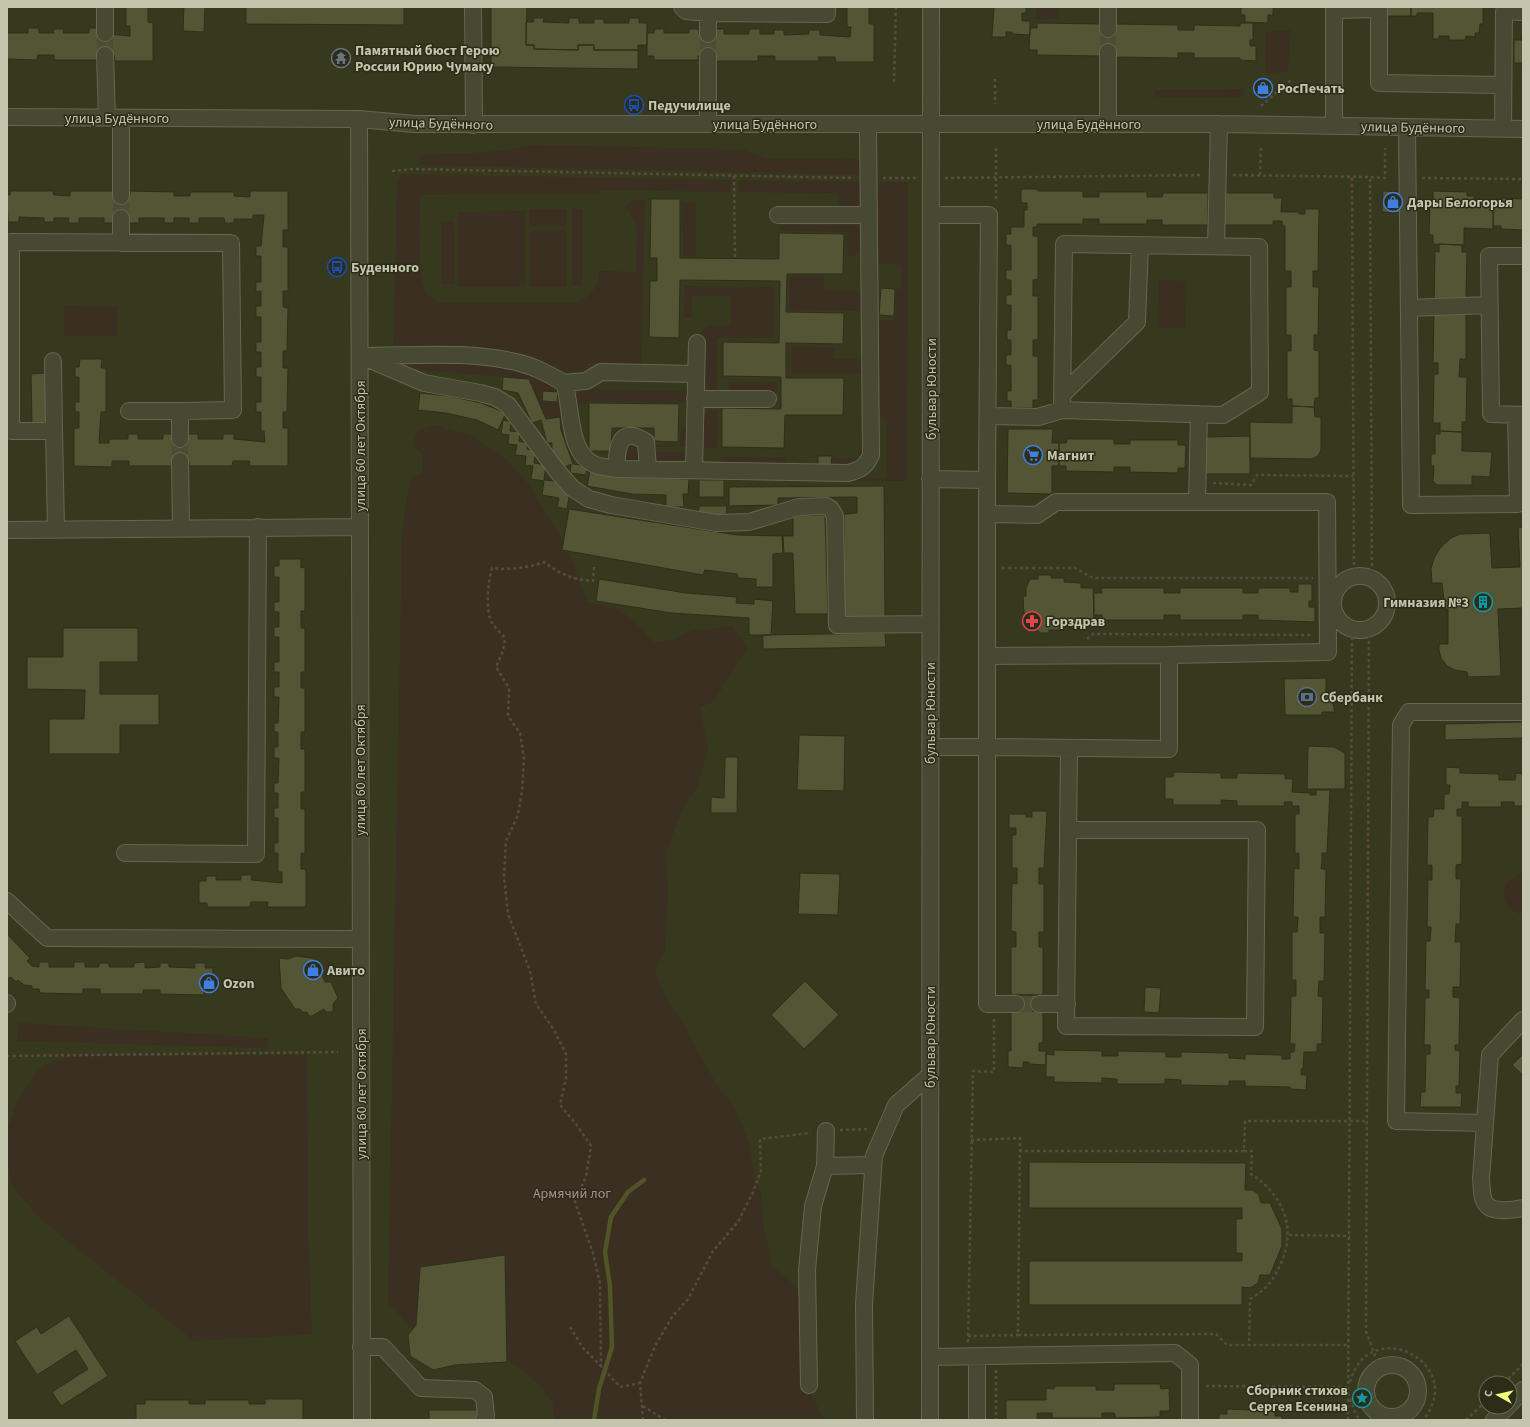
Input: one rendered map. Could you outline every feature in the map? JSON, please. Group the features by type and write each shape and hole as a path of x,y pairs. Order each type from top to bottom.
{"street":[{"path":"105,7 105,34"},
{"path":"473,7 474,125"},
{"path":"682,7 686,11 708,13 827,14 827,7"},
{"name":"бульвар Юности","path":"930,1420 931,7"},
{"path":"1108,7 1108,29"},
{"path":"1334,126 1334,8 1379,9 1379,83 1503,85"},
{"path":"1503,128 1504,11 1523,12"},
{"path":"708,13 708,34"},
{"path":"1108,52 1108,124"},
{"path":"106,55 114,118 121,196"},
{"path":"708,56 708,124"},
{"name":"улица Будённого","path":"7,117 359,119 415,124 474,125 1219,124 1523,129"},
{"name":"улица 60 лет Октября","path":"359,119 361,356 359,526 362,1420"},
{"path":"564,383 574,435 584,457 597,465 617,469 648,470 848,473 859,470 867,465 871,455 872,425 868,124"},
{"path":"1216,246 1219,124"},
{"path":"1408,127 1411,505 1518,504 1520,415 1491,414 1489,256 1523,256"},
{"path":"931,214 988,215 987,1004 1016,1004"},
{"path":"778,215 869,215"},
{"path":"121,218 121,243"},
{"path":"54,431 11,431 11,242 230,243 233,410 129,411"},
{"path":"988,416 1038,417 1062,410 1223,414 1260,392 1259,247 1064,244 1062,410"},
{"path":"1062,394 1138,322 1140,245"},
{"path":"1409,308 1489,305"},
{"path":"694,470 697,343"},
{"path":"361,356 460,356 504,360 530,366 564,383 586,381 601,372 696,374"},
{"path":"361,356 424,383 480,393 495,397 508,405 558,472 572,488 589,499 611,505 716,523 749,522 799,507 826,506 831,509 835,516 837,625 930,624"},
{"path":"53,362 56,529"},
{"path":"695,399 768,399"},
{"path":"180,411 180,439"},
{"path":"1197,502 1199,414"},
{"path":"617,469 616,451 619,442 627,436 638,436 646,442 648,470"},
{"path":"180,461 181,528"},
{"path":"930,479 987,480"},
{"path":"987,514 1038,515 1056,502 1327,502 1328,652 988,656"},
{"path":"7,530 359,526"},
{"path":"125,853 256,854 258,527"},
{"path":"1363,575 1372,578 1380,583 1385,590 1387,604 1384,617 1369,629 1352,629 1344,625 1338,619 1333,602 1334,593 1345,580 1354,576 1363,575"},
{"path":"930,747 1169,748 1169,655"},
{"path":"1485,1123 1396,1121 1401,725 1409,712 1523,712"},
{"path":"1068,830 1257,830 1255,1027 1066,1026 1067,1004 1068,830 1069,748"},
{"path":"7,901 47,938 360,939"},
{"path":"1039,1004 1067,1004"},
{"path":"1523,1020 1490,1055 1481,1179 1482,1196 1486,1205 1493,1209 1523,1208"},
{"path":"865,1420 864,1304 874,1156 896,1105 930,1075"},
{"path":"810,1385 807,1270 813,1206 825,1166 826,1131"},
{"path":"825,1166 873,1165"},
{"path":"362,1348 383,1347 421,1388 475,1390 484,1397 486,1416 484,1420"},
{"path":"930,1358 1175,1353 1190,1365 1190,1420"},
{"path":"973,1357 978,1420"},
{"path":"1387,1366 1404,1368 1415,1380 1418,1396 1415,1404 1414,1415 1394,1417 1374,1416 1366,1390 1373,1374 1387,1366"}],"path":[{"path":"894,82 896,7"},
{"path":"995,80 995,104"},
{"path":"1261,106 1291,80"},
{"path":"1260,175 1261,145"},
{"path":"392,171 422,170 869,178 1260,175 1385,178 1385,148"},
{"path":"734,176 735,258"},
{"path":"1352,178 1354,576"},
{"path":"1370,178 1372,578"},
{"path":"1408,178 1523,179"},
{"path":"1209,483 1251,484 1257,475 1353,476"},
{"path":"594,567 593,581 571,579 560,574 544,562 528,567 506,569 492,568 489,577 488,601 492,622 505,638 503,652 496,667 509,688 508,716 520,732 524,759 522,791 518,815 506,841 504,877 508,914 530,971 536,1004 554,1030 566,1054 566,1078 560,1105 576,1124 591,1146 586,1176 575,1202 593,1254 600,1283 601,1367"},
{"path":"996,568 1075,568 1093,578 1327,578"},
{"path":"1348,1420 1352,629"},
{"path":"1369,629 1366,1331 1380,1369"},
{"path":"1084,641 1093,634 1328,635"},
{"path":"7,1056 338,1052"},
{"path":"972,1110 968,1336 973,1357"},
{"path":"1244,1151 1245,1121 1367,1121"},
{"path":"643,1420 640,1383 658,1340 672,1316 688,1299 713,1251 738,1222 754,1192 761,1171 760,1139 826,1131 887,1128"},
{"path":"972,1140 1020,1138 1018,1335"},
{"path":"1019,1151 1252,1151 1251,1174 1264,1182 1277,1197 1288,1224 1289,1236 1287,1249 1275,1278 1263,1291 1250,1298 1249,1345"},
{"path":"1289,1236 1350,1236"},
{"path":"570,1327 583,1348 620,1386 640,1383"},
{"path":"968,1336 1216,1334 1227,1344 1349,1346"},
{"path":"1360,1420 1350,1402 1349,1387 1353,1373 1361,1361 1373,1352 1386,1348 1400,1349 1413,1353 1423,1362 1431,1373 1435,1386 1434,1400 1430,1413 1424,1420"},
{"path":"1512,1375 1523,1364"},
{"path":"996,1366 996,1420"},
{"path":"1203,1386 1349,1387"},
{"path":"642,1405 665,1420"},
{"path":"1466,1420 1478,1408"}],"green space":[{"path":"1036,7 1059,7 1059,19 1036,19"},
{"path":"1290,30 1288,72 1265,73 1266,32"},
{"path":"1244,89 1243,97 1155,97 1155,90"},
{"path":"532,145 729,149 744,150 767,159 851,158 864,162 866,175 421,164 420,155 490,152"},
{"path":"402,175 731,180 730,192 600,190 598,194 420,195 422,282 429,296 446,303 572,303 578,302 592,293 597,283 599,271 636,272 637,231 635,223 626,206 631,201 645,200 641,365 588,364 587,370 583,372 554,371 394,348 397,182"},
{"path":"739,180 867,181 863,206 859,209 843,208 838,200 837,193 739,192"},
{"path":"879,182 908,182 907,481 698,479 887,478 887,421 878,419 876,321 894,320 896,289 901,289 901,265 877,263 877,202"},
{"path":"682,203 696,203 696,256 683,256"},
{"path":"529,209 567,209 567,226 529,226"},
{"path":"572,209 583,209 582,286 572,286"},
{"path":"525,211 525,287 458,287 458,212"},
{"path":"441,221 454,221 455,284 441,284"},
{"path":"783,225 857,225 864,229 866,247 858,254 847,256 847,232 779,231 780,227"},
{"path":"566,230 567,287 530,287 530,231"},
{"path":"789,276 823,276 824,291 863,291 862,311 789,310"},
{"path":"1159,280 1186,281 1185,328 1158,328"},
{"path":"684,286 774,287 774,338 717,338 717,392 710,390 705,385 702,378 700,369 701,333 710,325 731,325 731,296 692,296 692,318 684,318"},
{"path":"64,306 117,307 117,336 64,336"},
{"path":"791,347 834,347 834,359 862,359 862,373 791,373"},
{"path":"456,360 522,368 556,388 558,392 543,391 542,401 559,402 560,417 546,419 529,379 400,368 400,361 448,364"},
{"path":"729,382 777,382 777,393 729,392"},
{"path":"583,389 684,391 688,394 687,401 680,403 588,401 588,404 578,403 576,396"},
{"path":"710,410 718,410 717,448 701,447 702,415"},
{"name":"Армячий лог","path":"435,425 469,435 508,461 531,487 569,553 587,602 610,607 625,614 638,625 653,642 673,640 691,631 732,626 740,636 747,649 713,702 700,707 708,750 697,787 684,806 666,851 668,894 665,950 655,972 666,999 682,1022 715,1082 736,1110 749,1143 754,1175 761,1193 764,1229 772,1265 795,1286 807,1304 807,1333 799,1371 824,1420 554,1420 553,1404 539,1384 515,1365 494,1358 426,1342 388,1303 402,538 411,478 423,472 423,456 413,445 417,431"},
{"path":"681,427 687,428 686,447 653,447 653,445 680,445"},
{"path":"862,427 866,427 864,455 860,459"},
{"path":"629,442 640,444 639,463 625,461 623,458"},
{"path":"653,452 688,452 683,460 679,462 656,463"},
{"path":"721,457 785,457 785,466 720,465"},
{"path":"831,458 860,459 854,465 831,466"},
{"path":"1523,873 1523,914 1515,912 1509,907 1505,901 1504,894 1505,887 1509,881 1515,876"},
{"path":"19,1023 268,1038 267,1048 17,1041"},
{"path":"307,1055 308,1232 312,1334 194,1341 44,1222 13,1188 7,1161 7,1130 16,1104 37,1071 58,1059 87,1056"}],"building":[{"path":"126,7 148,7 148,22 153,23 153,61 115,61 114,55 98,55 98,60 54,60 54,55 38,55 37,60 7,59 7,33 28,33 28,28 39,28 39,33 54,33 53,29 64,29 63,33 89,33 89,28 99,28 99,33 130,36 130,26 126,26"},
{"path":"184,7 205,7 204,32 183,31"},
{"path":"246,7 404,7 404,25 246,24"},
{"path":"491,7 527,7 526,45 534,45 534,49 578,50 578,45 594,45 594,50 638,50 638,69 491,67"},
{"path":"842,7 869,7 869,24 874,24 874,62 836,62 835,57 818,57 819,61 775,61 775,56 758,56 758,61 715,61 708,56 698,56 698,60 654,60 654,56 647,56 647,33 654,33 654,29 664,29 664,33 689,33 689,29 699,29 699,34 714,34 714,29 724,29 724,34 749,34 749,29 760,29 760,34 774,34 774,30 784,30 784,35 809,34 809,30 820,30 820,35 850,37 851,27 847,27 847,8"},
{"path":"994,7 1026,7 1026,13 1022,13 1022,21 1030,21 1030,35 1012,34 1012,32 1006,32 1006,37 992,37"},
{"path":"1241,7 1273,7 1273,15 1268,15 1268,23 1245,22 1245,15 1241,15"},
{"path":"1380,7 1411,7 1411,16 1380,16"},
{"path":"1411,7 1483,7 1483,24 1480,24 1479,33 1475,33 1475,37 1466,36 1465,40 1449,40 1449,36 1439,36 1439,39 1433,39 1433,13 1417,13 1417,16 1411,16"},
{"path":"533,18 544,18 543,22 569,23 569,18 579,18 579,23 594,23 594,19 604,19 604,23 629,23 629,18 639,18 639,23 647,23 647,45 638,45 638,50 594,50 594,45 578,45 578,50 534,49 534,45 526,45 526,22 534,22"},
{"path":"1037,23 1100,24 1100,29 1116,29 1116,24 1178,25 1178,30 1194,30 1194,25 1240,26 1240,23 1253,23 1253,40 1250,40 1250,46 1256,46 1256,61 1240,60 1240,58 1194,58 1194,53 1178,53 1178,58 1115,57 1115,52 1100,51 1100,56 1037,55 1037,50 1029,50 1030,28 1037,28"},
{"path":"1522,35 1523,68 1522,63 1514,63 1514,40 1522,40"},
{"name":"РосПечать","path":"1259,84 1268,85 1267,92 1258,91"},
{"path":"1021,189 1038,189 1038,191 1083,191 1083,197 1099,197 1099,192 1147,192 1147,197 1162,197 1163,193 1208,193 1208,225 1162,225 1162,220 1147,220 1147,224 1099,224 1099,219 1083,219 1083,224 1037,224 1037,227 1033,227 1033,236 1038,236 1038,279 1033,280 1033,296 1038,296 1038,340 1033,340 1033,356 1038,356 1038,400 1033,400 1033,408 1011,408 1011,401 1007,401 1007,391 1011,391 1011,365 1006,365 1006,355 1011,355 1011,340 1007,340 1007,330 1011,330 1011,305 1006,305 1006,295 1011,295 1011,280 1006,280 1006,270 1011,270 1011,245 1006,245 1006,234 1011,234 1011,227 1024,227 1024,210 1027,210 1027,203 1021,203"},
{"path":"10,191 53,191 54,195 70,196 70,191 114,191 114,196 130,196 130,191 174,192 174,196 190,196 190,192 234,192 234,196 250,197 250,191 288,191 288,230 283,230 283,247 288,247 288,291 283,291 283,307 288,308 287,351 283,351 283,368 288,368 287,412 283,412 283,428 288,428 288,466 249,466 250,461 233,461 232,466 189,466 189,461 172,461 172,466 129,466 129,461 112,461 112,467 74,466 74,428 79,428 79,412 75,412 75,402 79,402 79,377 75,377 75,367 79,367 80,359 102,359 101,368 106,368 106,412 101,412 99,443 109,443 109,439 128,439 128,434 138,434 138,439 163,439 163,434 174,434 173,439 188,439 188,434 198,434 198,439 223,439 223,434 234,434 234,439 265,442 264,431 261,431 261,412 256,412 256,402 261,402 261,377 256,377 256,367 261,367 261,352 256,352 256,342 261,342 261,317 256,317 256,306 261,306 261,291 256,292 256,282 261,282 261,256 256,256 256,246 261,246 264,215 253,215 253,219 234,219 234,223 225,223 224,218 199,218 199,223 189,223 189,218 174,218 174,223 164,223 164,218 139,218 139,223 104,223 104,218 79,218 79,223 68,223 69,218 54,218 54,222 44,222 44,218 19,217 19,222 8,222 7,195 10,195"},
{"name":"Дары Белогорья","path":"1383,191 1404,192 1404,213 1382,212"},
{"path":"1433,191 1467,192 1467,196 1475,196 1474,200 1494,201 1493,229 1464,228 1464,245 1433,244 1433,235 1429,235 1430,201 1433,201"},
{"path":"1224,193 1274,193 1274,198 1282,198 1281,212 1299,212 1299,214 1305,214 1305,209 1319,209 1318,271 1313,271 1313,287 1319,287 1318,335 1314,335 1314,350 1319,351 1319,398 1315,398 1314,407 1292,406 1292,399 1287,399 1287,351 1291,351 1291,335 1286,335 1286,287 1291,287 1291,271 1285,271 1285,226 1282,226 1282,221 1273,221 1273,225 1224,225"},
{"path":"1501,198 1523,199 1523,230 1501,229 1501,226 1493,226 1493,203 1501,203"},
{"path":"651,199 680,199 680,258 779,259 779,233 844,234 843,274 787,274 786,312 844,313 843,344 786,343 786,378 844,378 843,415 785,415 784,448 722,447 722,408 781,409 781,377 723,376 723,342 779,343 780,281 680,280 679,338 649,337 650,281 657,281 657,258 650,258"},
{"path":"1439,244 1462,245 1462,252 1467,252 1466,298 1460,298 1460,314 1466,315 1466,359 1460,359 1459,377 1467,377 1466,422 1462,422 1462,432 1440,431 1440,423 1433,423 1434,374 1438,374 1438,363 1433,363 1435,251 1439,252"},
{"path":"881,288 895,289 894,316 879,315"},
{"path":"48,373 49,422 32,423 31,374"},
{"path":"503,377 529,379 546,419 560,417 561,430 573,464 587,466 586,475 570,473 571,464 563,468 552,451 552,443 547,443 541,420 532,423 518,393 502,390"},
{"path":"543,391 558,392 557,402 542,401"},
{"path":"420,393 449,396 481,403 506,413 498,430 477,420 446,413 418,410"},
{"path":"589,403 679,404 678,442 654,441 654,428 612,428 611,451 589,451"},
{"path":"1292,406 1314,407 1315,417 1321,417 1321,450 1318,456 1312,459 1250,458 1250,422 1292,423"},
{"path":"503,420 511,422 510,431 520,432 519,441 528,443 527,449 536,451 534,463 546,465 544,480 563,482 562,489 570,491 567,509 557,507 559,498 542,495 544,481 531,479 533,466 525,465 526,456 515,455 517,445 508,444 509,435 501,434"},
{"name":"Магнит","path":"1008,429 1053,429 1052,443 1059,443 1059,466 1052,466 1052,494 1007,493"},
{"path":"1440,431 1462,432 1462,451 1492,452 1490,477 1472,476 1472,485 1437,485 1433,481 1434,466 1431,466 1431,454 1435,454 1435,434 1440,434"},
{"path":"1250,436 1250,474 1206,474 1206,437"},
{"path":"1067,439 1114,439 1114,444 1130,444 1130,440 1178,440 1178,445 1186,445 1185,468 1178,468 1178,473 1130,472 1130,467 1114,467 1114,472 1066,471 1066,466 1059,466 1059,443 1066,443"},
{"path":"818,456 832,456 831,466 818,465"},
{"path":"590,471 622,477 689,479 688,494 683,494 684,507 666,507 666,495 632,494 587,486"},
{"path":"699,480 724,480 724,497 699,497"},
{"path":"884,486 885,617 844,617 844,514 857,513 857,497 778,498 778,505 729,506 729,487"},
{"path":"699,506 727,506 726,518 698,518"},
{"path":"569,509 737,535 782,536 783,553 773,554 773,587 756,587 756,579 738,578 737,574 705,570 703,575 562,550"},
{"path":"825,515 828,614 795,614 793,553 784,553 783,536 793,536 793,516"},
{"name":"Гимназия №3","path":"1523,527 1523,608 1498,609 1501,676 1468,677 1467,672 1455,670 1447,666 1441,658 1439,644 1448,644 1448,609 1445,609 1442,583 1432,583 1431,569 1434,558 1441,547 1451,538 1460,534 1490,533 1492,568 1520,567 1518,528"},
{"path":"279,559 301,559 301,568 305,567 305,611 301,611 301,628 305,628 305,672 301,672 301,688 305,688 305,732 301,732 301,749 305,749 305,792 301,792 301,809 305,809 305,853 301,853 301,869 306,869 306,907 267,907 268,902 251,902 250,907 207,907 207,903 199,903 199,881 206,881 206,876 216,876 216,880 241,880 241,875 252,875 251,880 282,883 282,872 278,872 278,853 274,853 274,843 278,843 278,818 274,818 274,808 278,808 278,793 274,793 274,783 278,783 279,758 274,758 274,747 278,747 278,732 274,732 274,723 278,723 279,697 274,697 274,687 279,687 279,672 274,672 274,662 279,662 279,637 274,637 274,627 279,627 279,612 274,612 274,602 279,602 279,577 274,577 274,566 279,566"},
{"path":"1038,575 1051,575 1051,578 1064,578 1064,582 1081,583 1081,588 1093,588 1094,620 1081,620 1081,625 1065,625 1065,630 1049,630 1049,633 1031,631 1027,625 1026,613 1024,614 1023,596 1026,596 1026,588 1030,579 1038,579"},
{"path":"599,579 686,593 737,597 736,603 754,604 754,599 773,601 771,635 749,635 749,618 671,613 596,601"},
{"path":"1298,584 1312,584 1312,601 1309,601 1309,607 1315,607 1315,622 1258,620 1258,615 1243,615 1243,620 1180,620 1180,615 1164,615 1164,620 1102,620 1102,615 1094,615 1094,593 1102,593 1101,588 1164,588 1164,593 1180,593 1180,588 1243,588 1243,593 1258,593 1258,588 1290,588 1290,592 1298,592"},
{"path":"63,628 138,628 138,662 100,662 100,694 159,694 159,725 120,725 120,754 49,754 49,719 84,719 85,690 27,689 27,657 63,657"},
{"path":"885,633 886,647 763,649 763,635"},
{"name":"Сбербанк","path":"1326,678 1326,695 1332,700 1335,712 1322,712 1322,715 1285,715 1284,679"},
{"path":"1523,722 1523,738 1445,740 1445,724"},
{"path":"799,735 845,736 844,791 797,790"},
{"path":"1308,746 1334,747 1345,753 1345,789 1307,789"},
{"path":"725,757 738,757 737,813 711,813 711,797 724,798"},
{"path":"1446,767 1460,768 1460,773 1499,774 1499,780 1515,780 1516,773 1523,774 1523,806 1514,806 1514,802 1501,802 1502,807 1468,807 1468,802 1462,802 1462,809 1457,809 1457,816 1462,816 1462,864 1456,865 1456,879 1461,879 1460,924 1456,924 1455,942 1461,942 1460,987 1453,987 1453,997 1460,998 1459,1045 1455,1045 1455,1050 1460,1051 1459,1086 1456,1086 1456,1093 1462,1093 1461,1107 1420,1107 1421,1092 1425,1092 1426,1054 1430,1054 1430,1045 1424,1045 1425,998 1429,998 1429,990 1425,990 1426,941 1430,941 1431,927 1427,927 1428,880 1432,880 1432,865 1427,865 1428,817 1433,817 1434,809 1444,809 1444,794 1449,794 1450,785 1446,785"},
{"path":"1174,772 1221,773 1221,778 1237,778 1237,773 1285,774 1285,779 1293,779 1292,792 1310,793 1310,795 1316,795 1316,790 1330,790 1327,853 1322,853 1321,869 1326,869 1325,917 1320,917 1320,933 1325,933 1324,981 1319,981 1318,996 1323,997 1322,1044 1317,1044 1317,1052 1304,1052 1303,1069 1301,1069 1301,1075 1307,1075 1306,1090 1290,1089 1290,1087 1245,1086 1245,1081 1229,1081 1229,1086 1181,1085 1181,1080 1165,1079 1165,1084 1117,1084 1117,1079 1102,1078 1102,1083 1054,1082 1054,1077 1046,1077 1046,1054 1054,1055 1054,1050 1102,1051 1102,1056 1118,1056 1118,1051 1166,1052 1166,1057 1181,1057 1181,1052 1229,1053 1229,1058 1245,1059 1245,1054 1282,1055 1282,1059 1290,1059 1290,1052 1294,1052 1295,1044 1290,1044 1291,996 1296,996 1296,980 1292,980 1292,932 1297,932 1298,917 1293,917 1294,868 1299,869 1299,853 1295,853 1295,814 1299,814 1299,806 1292,806 1292,802 1284,802 1285,806 1237,806 1237,801 1221,800 1221,805 1173,805 1173,799 1165,799 1165,777 1173,777"},
{"path":"1032,811 1047,811 1044,868 1039,868 1039,884 1044,884 1044,932 1039,932 1039,947 1043,947 1043,995 1011,995 1011,947 1016,947 1016,932 1011,931 1012,883 1017,884 1017,868 1012,868 1012,835 1016,835 1016,828 1009,828 1009,814 1026,814 1026,817 1032,817"},
{"path":"800,873 840,874 838,915 798,914"},
{"path":"7,934 30,958 27,961 32,966 39,967 39,962 49,962 49,967 74,967 74,962 85,962 85,967 99,967 99,963 109,963 109,967 134,967 134,963 145,962 145,968 160,967 160,963 169,963 169,967 195,968 195,963 205,963 205,968 213,968 212,990 204,990 204,995 160,994 160,990 143,990 143,994 100,994 100,989 83,989 83,994 40,993 39,989 32,989 32,986 24,985 18,980 16,982 11,977 7,979"},
{"path":"296,956 312,958 316,963 319,963 325,971 322,975 325,982 331,982 338,998 333,1004 333,1012 326,1012 324,1009 312,1016 309,1016 307,1012 302,1012 300,1009 295,1009 281,988 279,958 288,959"},
{"path":"805,981 839,1015 804,1049 771,1015"},
{"path":"1145,987 1161,988 1159,1013 1144,1012"},
{"path":"1016,995 1038,995 1038,1011 1016,1011"},
{"path":"1011,1011 1043,1011 1043,1043 1039,1043 1039,1051 1046,1051 1046,1065 1029,1064 1029,1062 1023,1062 1023,1068 1008,1067 1008,1051 1011,1051"},
{"path":"1523,1054 1523,1075 1512,1065"},
{"path":"1029,1162 1246,1163 1245,1190 1253,1190 1259,1195 1261,1203 1270,1203 1282,1229 1282,1246 1270,1275 1260,1275 1258,1283 1250,1288 1242,1287 1242,1305 1029,1305 1029,1261 1242,1261 1242,1253 1236,1253 1236,1219 1242,1219 1242,1208 1029,1208"},
{"path":"505,1255 507,1362 455,1365 433,1370 410,1356 408,1335 416,1325 420,1267"},
{"path":"69,1316 108,1376 61,1406 52,1392 88,1369 76,1350 37,1375 15,1341 37,1327 41,1334"},
{"path":"1114,1384 1160,1384 1161,1389 1169,1388 1170,1411 1160,1411 1160,1417 1116,1418 1114,1413 1102,1413 1102,1418 1052,1418 1052,1413 1037,1413 1037,1420 1006,1420 1006,1400 1046,1400 1046,1388 1054,1389 1054,1386 1096,1386 1096,1390 1114,1390"},
{"path":"265,1399 303,1399 303,1420 136,1420 136,1404 145,1404 145,1400 189,1400 189,1404 205,1404 205,1400 249,1400 249,1404 265,1404"},
{"path":"1227,1409 1275,1411 1275,1416 1282,1416 1282,1420 1219,1420 1219,1414 1227,1414"},
{"path":"429,1410 479,1410 478,1420 429,1420"}],"waterway":[{"path":"594,1420 599,1389 612,1347 610,1286 605,1252 611,1217 628,1192 644,1180"}],"tunnel":[{"path":"1108,29 1108,52"},
{"path":"105,33 105,55"},
{"path":"708,34 708,56"},
{"path":"121,196 121,218"},
{"path":"180,439 180,461"},
{"path":"1016,1004 1039,1004"}],"place":[{"name":"Памятный бюст Герою России Юрию Чумаку","path":"341,58"},
{"name":"РосПечать","path":"1263,88"},
{"name":"Педучилище","path":"634,105"},
{"name":"Дары Белогорья","path":"1393,202"},
{"name":"Буденного","path":"337,267"},
{"name":"Магнит","path":"1033,455"},
{"name":"Гимназия №3","path":"1483,602"},
{"name":"Горздрав","path":"1032,621"},
{"name":"Сбербанк","path":"1307,697"},
{"name":"Авито","path":"313,970"},
{"name":"Ozon","path":"209,983"},
{"name":"Сборник стихов Сергея Есенина","path":"1362,1398"}]}
